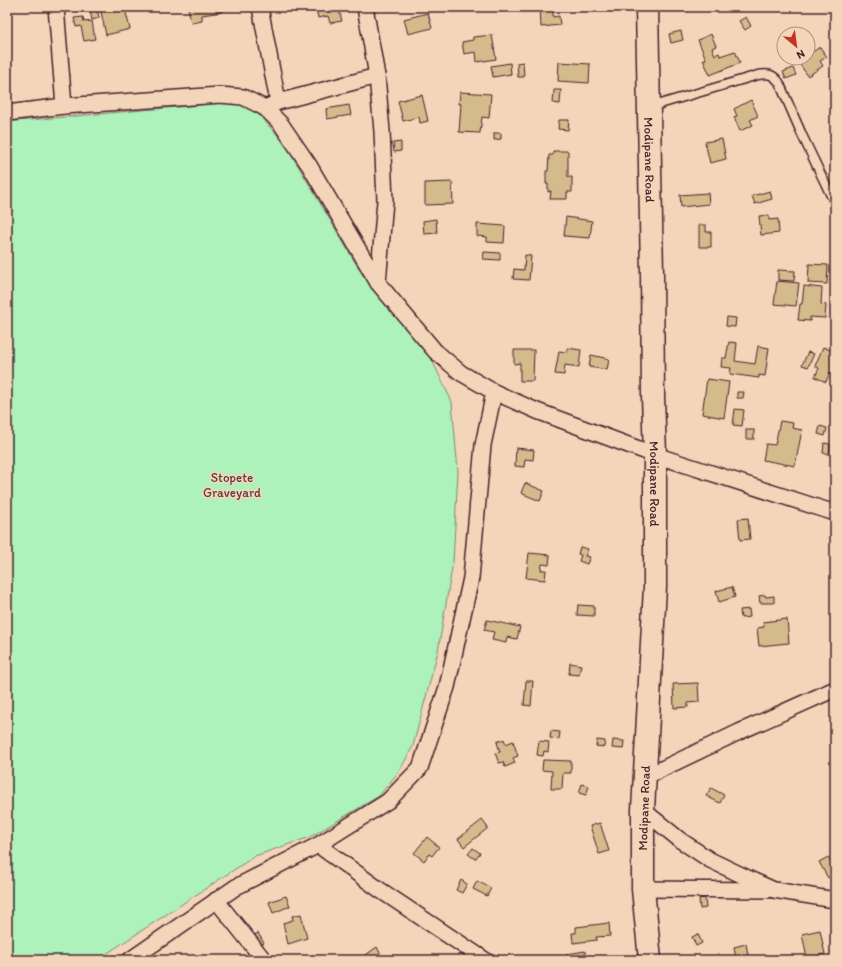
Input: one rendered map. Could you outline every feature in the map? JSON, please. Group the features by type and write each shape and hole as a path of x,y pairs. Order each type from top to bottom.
{"main road":[{"name":"Modipane Road","path":"647,7 655,455 655,587 643,810 643,889 650,960"}],"street":[{"path":"56,7 64,106"},
{"path":"260,7 271,105 281,124 309,165 378,283 435,351 461,373 494,392 537,411 655,455 835,513"},
{"path":"365,7 377,76 382,131 385,201 378,283"},
{"path":"7,112 64,106 220,95 243,98 271,105 377,76"},
{"path":"130,960 236,887 318,845 388,801 420,768 447,686 472,578 483,445 494,392"},
{"path":"645,777 739,732 835,689"},
{"path":"643,810 680,840 710,860 774,890"},
{"path":"318,845 380,890 484,960"},
{"path":"643,889 774,890 835,900"},
{"path":"216,900 264,960"}],"lane":[{"path":"649,107 758,75 767,73 774,76 779,82 835,204"}],"green space":[{"name":"Stopete Graveyard","path":"235,102 254,110 284,142 362,274 430,356 452,402 458,472 453,562 438,651 413,746 400,770 379,796 310,837 255,856 97,960 7,960 7,122"}],"building":[{"path":"100,7 119,7 120,10 125,9 130,29 106,35"},
{"path":"188,7 221,7 222,12 202,15 202,21 191,23"},
{"path":"323,7 338,7 342,21 330,23 328,16 318,18 316,9"},
{"path":"540,7 553,7 553,17 559,16 560,25 541,27"},
{"path":"97,9 99,18 92,20 90,10"},
{"path":"428,13 432,28 408,34 404,19"},
{"path":"83,17 84,22 92,21 95,39 84,41 81,26 76,27 74,18"},
{"path":"746,17 751,26 745,30 739,21"},
{"path":"681,31 683,40 671,43 669,34"},
{"path":"711,34 716,46 712,48 715,55 719,53 720,56 735,51 740,63 710,75 703,60 706,59 698,40"},
{"path":"492,35 496,59 477,62 476,52 464,54 462,42 473,40 473,37"},
{"path":"820,47 827,57 820,61 823,66 808,76 801,66 816,66 816,50"},
{"path":"523,62 524,77 518,77 517,63"},
{"path":"559,62 590,64 589,83 558,81"},
{"path":"510,63 511,74 493,77 491,66"},
{"path":"793,68 796,75 786,79 783,72"},
{"path":"554,90 561,90 560,104 553,103"},
{"path":"460,92 491,94 489,118 482,117 480,133 459,132 461,104 459,104"},
{"path":"422,95 428,121 420,123 419,117 403,121 398,101"},
{"path":"751,100 758,116 750,120 753,125 740,131 734,117 737,116 734,109"},
{"path":"349,105 351,115 327,119 326,109"},
{"path":"559,120 569,120 568,130 558,129"},
{"path":"494,133 501,133 501,139 494,140"},
{"path":"722,139 726,159 710,163 705,142"},
{"path":"401,142 401,151 394,152 393,143"},
{"path":"553,151 568,151 568,177 572,177 572,192 567,192 567,199 550,199 551,191 548,192 548,184 546,184 546,171 548,171 549,155 553,155"},
{"path":"452,182 453,204 425,205 425,183"},
{"path":"770,191 772,199 755,204 752,196"},
{"path":"708,193 709,204 681,207 680,195"},
{"path":"769,215 769,220 778,219 779,233 761,235 759,216"},
{"path":"566,217 592,221 590,238 564,236"},
{"path":"436,219 437,233 424,234 423,221"},
{"path":"477,224 505,226 504,243 487,242 487,237 477,236"},
{"path":"699,225 706,225 706,232 711,232 711,247 699,247"},
{"path":"484,252 500,253 500,260 483,259"},
{"path":"525,255 531,256 529,280 513,279 514,269 524,270"},
{"path":"809,264 828,265 827,284 808,283"},
{"path":"778,270 795,271 794,281 778,280"},
{"path":"777,281 799,283 796,306 774,304"},
{"path":"804,286 822,288 821,304 826,305 825,318 810,317 810,321 798,320"},
{"path":"727,317 736,318 735,327 726,326"},
{"path":"729,342 737,343 735,361 755,364 758,346 769,348 765,376 759,375 759,378 730,374 731,368 721,367 722,358 726,358"},
{"path":"823,347 835,352 833,361 835,362 835,365 826,382 815,377 819,368 815,366"},
{"path":"567,348 581,350 579,367 565,365 564,375 555,374 559,351 567,352"},
{"path":"514,350 534,350 533,381 520,381 520,363 514,364"},
{"path":"808,352 814,354 808,367 802,365"},
{"path":"591,355 609,359 607,370 589,367"},
{"path":"707,379 729,382 724,418 702,414"},
{"path":"737,392 744,392 743,398 737,398"},
{"path":"735,409 744,410 742,426 733,425"},
{"path":"780,421 793,423 792,428 802,430 795,466 763,460 766,444 775,445"},
{"path":"820,426 827,428 825,436 818,434"},
{"path":"746,430 754,430 754,439 746,439"},
{"path":"824,443 830,444 829,454 823,453"},
{"path":"516,448 534,450 533,460 525,459 524,467 515,466"},
{"path":"525,483 544,491 540,501 521,493"},
{"path":"748,518 750,539 740,540 738,519"},
{"path":"580,547 588,549 585,556 590,557 587,564 579,561 581,555 578,554"},
{"path":"529,553 550,555 549,565 542,564 541,570 546,570 545,580 526,578"},
{"path":"732,587 735,597 719,602 716,591"},
{"path":"765,595 766,597 774,596 774,603 760,603 759,596"},
{"path":"578,605 594,606 594,616 577,615"},
{"path":"749,609 750,617 741,618 740,610"},
{"path":"787,619 789,643 759,646 757,628 764,627 763,622"},
{"path":"487,620 520,627 517,639 507,637 506,643 492,640 494,632 484,630"},
{"path":"570,663 581,665 579,675 569,674"},
{"path":"526,681 533,681 531,706 524,705"},
{"path":"698,683 699,702 688,703 688,707 674,708 673,684"},
{"path":"551,731 560,732 559,739 550,738"},
{"path":"504,739 506,744 513,741 518,756 513,758 515,763 505,767 503,762 499,763 495,753 500,752 497,742"},
{"path":"597,740 605,741 604,747 596,746"},
{"path":"613,740 624,741 623,749 612,748"},
{"path":"539,741 549,742 548,752 544,751 543,756 537,755"},
{"path":"543,760 571,761 571,773 563,773 562,789 551,789 552,771 542,770"},
{"path":"582,784 589,786 586,795 579,793"},
{"path":"711,788 724,795 720,803 706,796"},
{"path":"482,820 488,828 464,847 458,839"},
{"path":"600,823 609,851 599,854 590,826"},
{"path":"427,837 439,847 432,856 429,854 424,861 414,853"},
{"path":"473,848 480,853 475,859 468,854"},
{"path":"828,857 835,874 828,878 819,862"},
{"path":"461,880 467,884 462,893 456,890"},
{"path":"477,881 491,888 487,896 473,889"},
{"path":"286,896 290,906 273,913 269,902"},
{"path":"705,898 706,908 700,909 699,899"},
{"path":"301,914 307,938 288,944 283,923 293,920 292,916"},
{"path":"609,923 610,936 596,937 597,940 573,943 572,933 576,933 576,927"},
{"path":"820,930 825,954 807,958 802,934"},
{"path":"258,933 264,943 255,948 249,938"},
{"path":"698,934 702,943 696,946 692,937"},
{"path":"746,944 749,960 736,960 734,947"},
{"path":"377,947 381,955 373,960 365,960 363,957"},
{"path":"585,951 586,959 592,958 592,960 568,960 567,954"}]}
